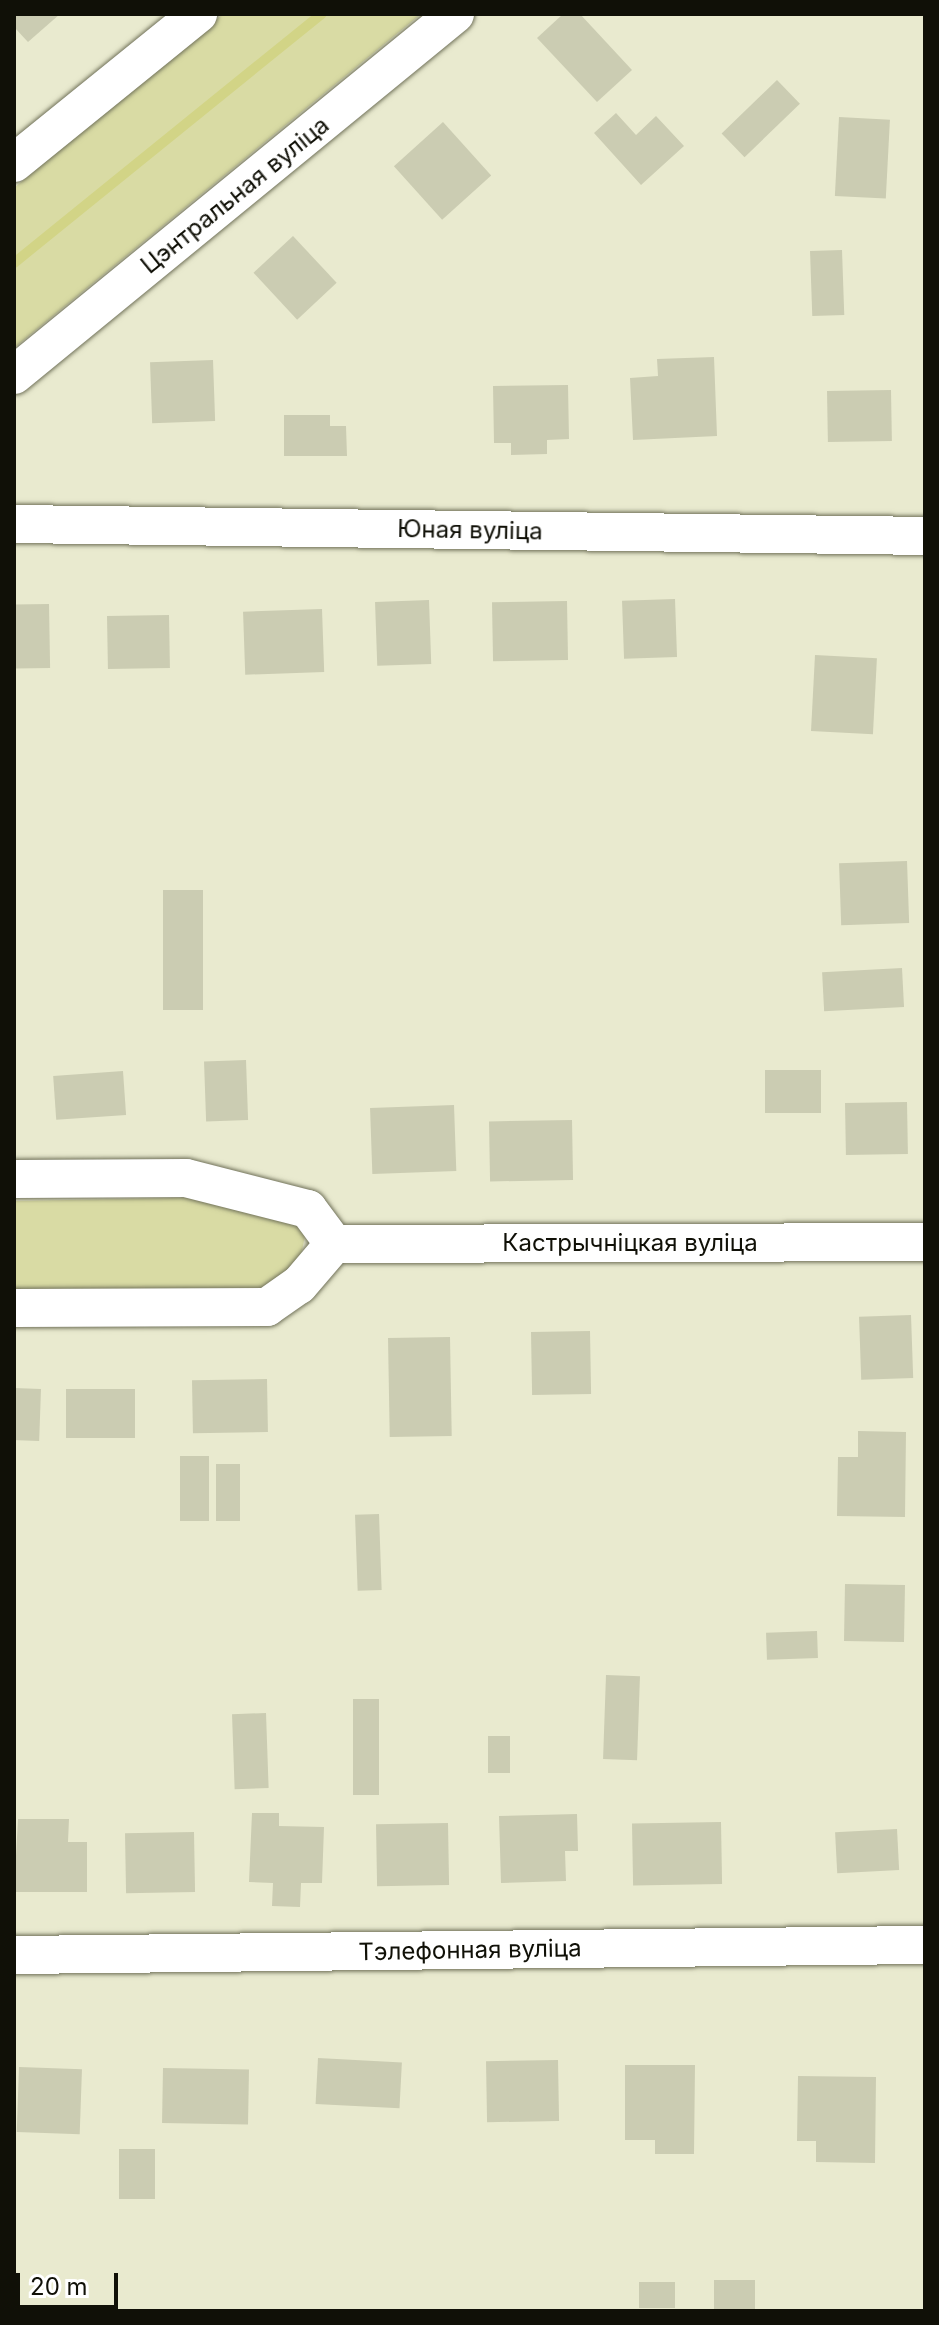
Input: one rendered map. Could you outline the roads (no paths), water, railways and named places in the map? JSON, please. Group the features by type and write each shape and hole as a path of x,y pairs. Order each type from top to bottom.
{"street":[{"path":"14,163 198,14"},
{"name":"Цэнтральная вуліца","path":"14,375 455,14"},
{"name":"Юная вуліца","path":"14,524 925,536"},
{"path":"14,1179 186,1178 308,1209 334,1244 299,1285 267,1307 14,1308"},
{"name":"Кастрычніцкая вуліца","path":"334,1244 925,1242"},
{"name":"Тэлефонная вуліца","path":"14,1955 925,1945"}],"waterway":[{"path":"14,263 322,14"}]}
